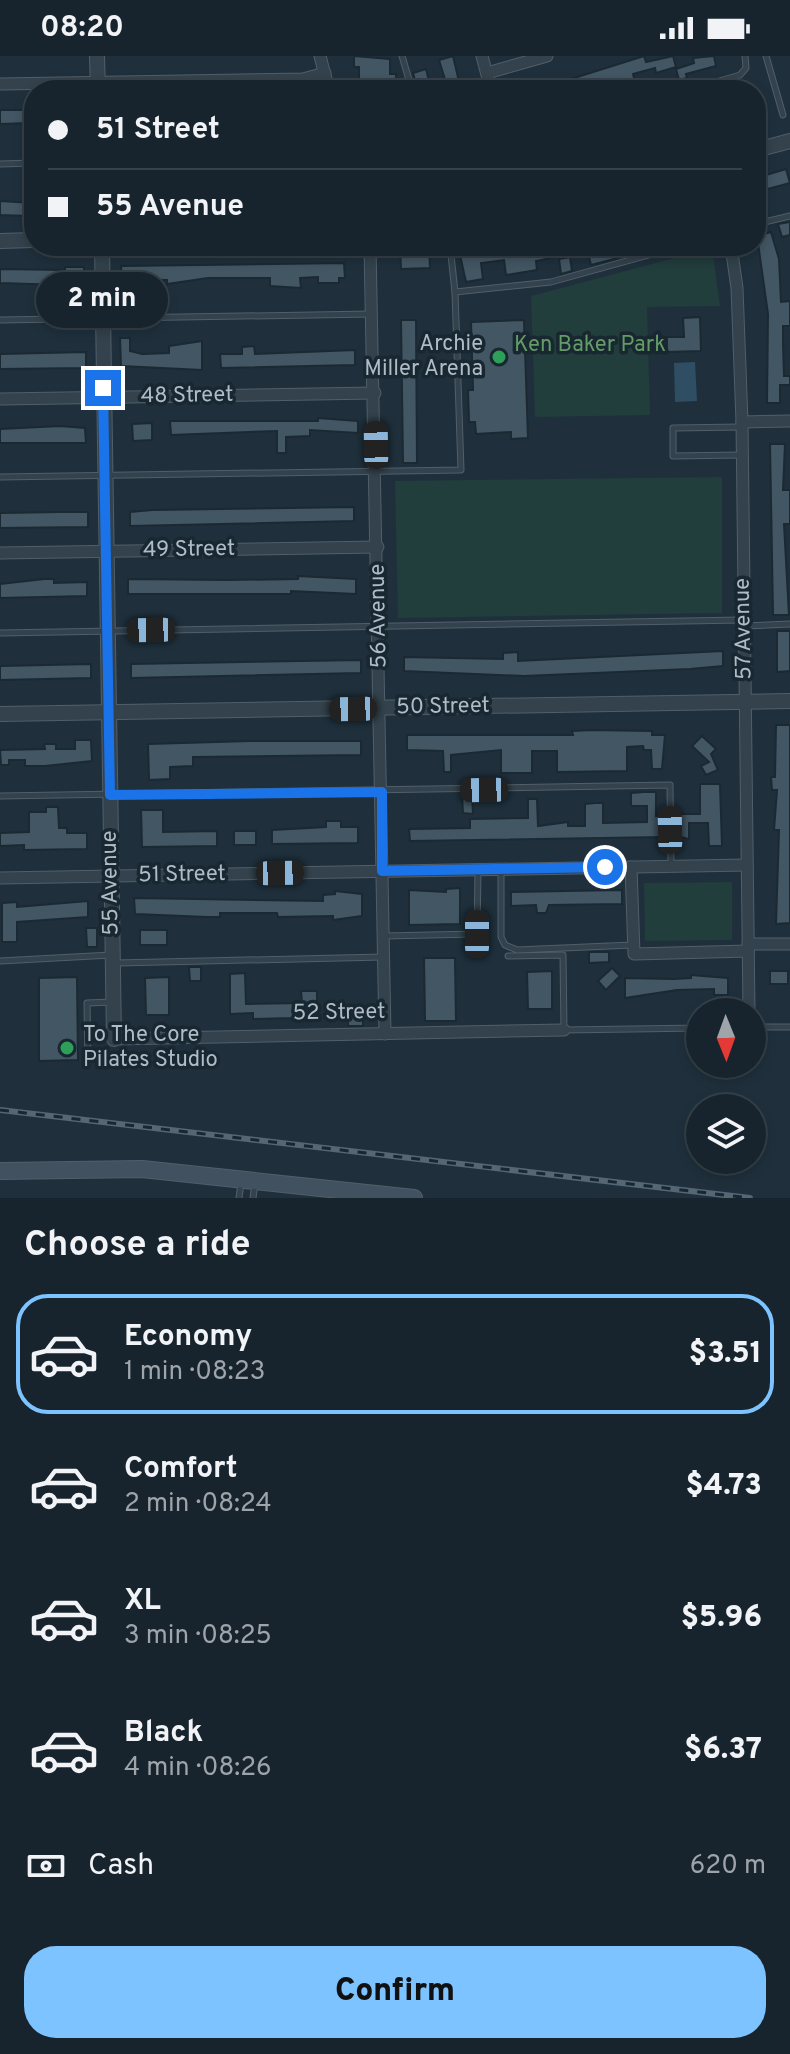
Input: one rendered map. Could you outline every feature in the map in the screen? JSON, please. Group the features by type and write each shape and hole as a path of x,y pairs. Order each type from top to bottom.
{"main road":[{"path":"0,1171 117,1168 414,1198"}],"street":[{"path":"97,56 98,80"},
{"path":"320,56 327,80"},
{"path":"482,56 489,80"},
{"path":"487,73 547,56"},
{"path":"299,80 325,73"},
{"path":"0,84 24,84"},
{"path":"766,147 790,141"},
{"path":"0,241 24,240"},
{"name":"55 Avenue","path":"102,256 114,1039"},
{"name":"56 Avenue","path":"370,256 380,626 385,1034"},
{"name":"57 Avenue","path":"732,256 737,288 742,424 749,998"},
{"name":"48 Street","path":"0,399 375,393"},
{"path":"742,424 790,421"},
{"name":"49 Street","path":"0,553 378,547"},
{"name":"50 Street","path":"0,714 790,701"},
{"name":"51 Street","path":"0,878 747,865"},
{"path":"631,867 634,954 790,944"},
{"name":"52 Street","path":"114,1039 564,1030"}],"lane":[{"path":"402,56 409,80"},
{"path":"723,80 740,75 746,68 745,56"},
{"path":"766,56 783,115"},
{"path":"0,164 24,163"},
{"path":"766,222 790,216"},
{"path":"0,477 461,470 451,256"},
{"path":"455,292 551,282 645,256"},
{"path":"0,320 373,314"},
{"path":"742,424 673,428 673,456 742,455"},
{"path":"0,633 380,626 790,624"},
{"path":"0,796 670,785 671,866"},
{"path":"502,869 501,937 505,945 517,950 632,945"},
{"path":"383,936 477,934 478,870"},
{"path":"508,956 563,955 564,1030 686,1028"},
{"path":"0,961 384,957"},
{"path":"88,1061 87,1003 113,1002"},
{"path":"766,1027 790,1027"},
{"path":"239,1198 249,1179"},
{"path":"249,1179 253,1198"}],"green space":[{"name":"Ken Baker Park","path":"682,256 713,256 720,306 647,307 650,415 535,417 531,296"},
{"path":"722,477 722,613 398,618 395,481"},
{"path":"732,882 732,940 645,941 644,883"}],"water":[{"path":"695,362 697,401 675,402 674,363"}],"building":[{"path":"354,56 390,59 390,74 396,74 396,80 359,80 359,67 354,67"},
{"path":"453,56 459,80 445,80 439,60"},
{"path":"644,56 646,62 673,56 676,67 656,73 655,68 633,74 634,80 568,80"},
{"path":"714,56 716,66 686,74 687,78 679,80 676,69 694,63 693,58"},
{"path":"426,69 429,80 415,80 413,73"},
{"path":"0,110 24,110 24,123 0,124"},
{"path":"786,169 790,183 766,189 766,175"},
{"path":"0,201 24,202 24,216 0,215"},
{"path":"790,222 790,235 782,237 778,224"},
{"path":"771,232 779,259 781,302 790,301 790,326 783,326 783,344 784,376 790,376 790,385 780,385 780,403 767,403 768,314 760,256 766,256 766,233"},
{"path":"400,256 429,256 430,268 401,269"},
{"path":"460,256 561,256 536,261 537,270 506,275 504,260 481,263 483,279 466,282"},
{"path":"589,256 617,256 618,258 591,265"},
{"path":"570,257 572,271 561,274 559,259"},
{"path":"344,263 345,278 339,278 339,283 318,283 318,277 300,278 301,288 270,286 270,278 208,278 167,284 167,280 122,280 121,266"},
{"path":"65,267 84,267 84,281 61,281 61,285 0,283 0,269 65,270"},
{"path":"700,317 701,351 667,352 667,337 684,337 683,318"},
{"path":"401,320 416,320 417,463 403,463"},
{"path":"524,320 528,438 511,439 511,432 476,434 475,422 469,422 468,390 473,390 471,322"},
{"path":"120,338 130,338 130,351 142,354 169,353 169,346 202,341 202,370 121,366"},
{"path":"254,346 255,354 355,350 355,365 221,368 220,354 242,354 242,347"},
{"path":"86,352 86,368 0,369 0,354"},
{"path":"318,418 358,421 358,433 310,430 310,436 286,437 286,453 277,453 277,431 171,435 170,421 318,421"},
{"path":"152,423 152,440 133,441 132,424"},
{"path":"85,428 86,443 0,443 0,429"},
{"path":"770,444 785,444 783,490 790,490 790,524 784,524 789,615 773,615"},
{"path":"354,507 354,521 130,526 130,512 152,510"},
{"path":"88,512 88,527 0,528 0,513"},
{"path":"298,576 356,579 356,594 291,591 291,594 128,594 128,579 298,579"},
{"path":"54,579 54,583 87,582 87,596 0,598 0,584"},
{"path":"777,631 790,631 790,671 777,672"},
{"path":"723,651 723,666 690,669 524,676 404,671 404,657 503,659 503,653 518,652 518,661"},
{"path":"361,660 361,673 131,678 131,664"},
{"path":"91,664 91,678 0,680 0,666"},
{"path":"776,725 790,725 790,923 776,924 779,830 774,830 777,790 772,790 771,777 775,777"},
{"path":"572,731 652,731 652,735 665,735 662,769 652,769 651,750 644,750 643,746 627,747 627,771 557,772 557,751 532,751 532,773 501,773 501,750 451,755 451,772 444,772 443,751 407,750 407,735 573,735"},
{"path":"702,736 716,749 711,754 718,770 706,775 701,766 709,762 692,746"},
{"path":"75,740 91,740 92,761 25,766 25,760 9,760 9,765 1,765 0,750 45,749 44,744 56,744 56,749 75,749"},
{"path":"361,741 361,755 193,757 193,766 170,767 170,779 149,780 148,744"},
{"path":"700,784 720,784 722,846 709,846 708,823 689,823 689,839 676,836 681,814 700,814"},
{"path":"656,792 656,816 665,816 665,837 410,841 409,829 470,828 470,819 528,818 528,799 537,799 538,826 568,822 568,826 585,826 585,804 595,803 603,803 603,823 647,822 647,806 631,806 631,793"},
{"path":"462,794 472,794 473,814 463,813"},
{"path":"46,807 58,807 59,828 67,828 67,833 87,833 87,849 24,850 24,845 0,846 0,833 29,832 29,812 46,812"},
{"path":"141,810 163,810 163,832 217,831 217,846 142,847"},
{"path":"326,821 341,821 341,827 358,827 358,843 272,844 272,830 326,827"},
{"path":"234,831 256,831 256,845 234,845"},
{"path":"460,888 460,924 409,925 409,890 446,892 446,889"},
{"path":"622,890 622,904 549,905 546,913 537,913 536,905 511,906 511,892"},
{"path":"335,891 362,894 362,916 333,920 333,916 278,917 277,913 220,913 220,917 135,914 134,898 323,901 323,895 335,894"},
{"path":"88,901 88,917 17,922 17,942 2,942 2,903 17,902 17,907"},
{"path":"86,928 97,928 97,947 87,947"},
{"path":"140,930 167,930 167,945 140,945"},
{"path":"589,952 609,952 609,962 589,963"},
{"path":"424,958 455,958 456,1021 425,1021"},
{"path":"189,967 201,967 201,981 190,981"},
{"path":"612,968 620,976 606,990 598,981"},
{"path":"552,971 552,1009 528,1009 527,972"},
{"path":"770,971 788,971 788,984 770,984"},
{"path":"245,973 246,1004 302,1003 301,991 317,991 317,1013 293,1013 293,1018 253,1019 253,1013 230,1014 230,974"},
{"path":"691,975 728,978 728,995 714,995 714,989 677,990 625,998 625,978 673,979 691,978"},
{"path":"77,977 78,1060 39,1061 39,978"},
{"path":"169,977 169,1015 146,1015 145,978"},
{"path":"363,1012 363,1026 348,1026 348,1013"}],"railway":[{"path":"0,1110 750,1198"}],"place":[{"name":"Archie Miller Arena","path":"499,357"},
{"name":"To The Core Pilates Studio","path":"67,1048"}],"route":[{"path":"103,388 110,795 382,792 382,871 605,867"}]}
